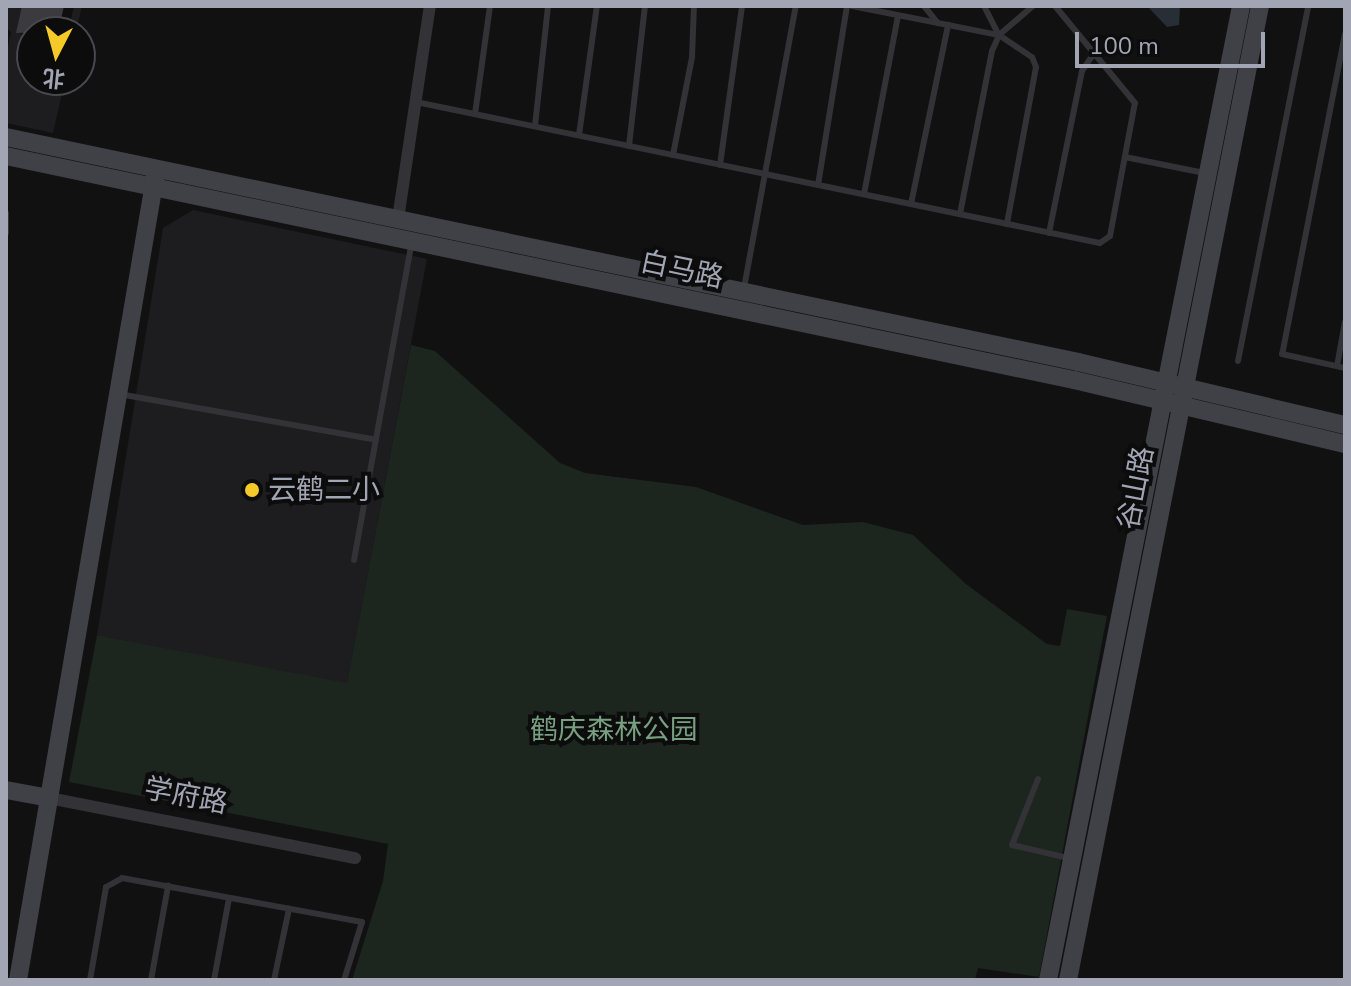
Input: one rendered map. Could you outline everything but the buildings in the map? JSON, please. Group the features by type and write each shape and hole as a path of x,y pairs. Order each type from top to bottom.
{"street":[{"path":"398,219 430,6"},
{"name":"谷山路","path":"1068,980 1173,395 1207,174 1241,6"},
{"name":"谷山路","path":"1048,980 1260,6"},
{"name":"白马路","path":"6,137 155,178 411,241 1173,395 1345,425"},
{"name":"白马路","path":"6,156 398,219 743,292 1173,395 1345,444"},
{"path":"18,980 155,178"},
{"name":"学府路","path":"6,790 355,858"}],"lane":[{"path":"475,114 490,6"},
{"path":"535,126 548,6"},
{"path":"579,135 597,6"},
{"path":"629,146 645,6"},
{"path":"673,155 692,57 694,6"},
{"path":"720,165 742,6"},
{"path":"743,292 768,175 796,6"},
{"path":"818,185 850,6 999,35 1029,52 1036,67 1007,224"},
{"path":"924,6 938,23"},
{"path":"984,6 999,35"},
{"path":"960,214 999,35 1033,6"},
{"path":"416,102 1100,243 1110,236 1133,99 1055,6"},
{"path":"1238,361 1308,6"},
{"path":"864,194 898,15"},
{"path":"911,204 948,25"},
{"path":"1345,34 1282,354 1345,368"},
{"path":"1049,233 1082,71 1094,53"},
{"path":"1125,157 1207,174"},
{"path":"6,213 6,233"},
{"path":"354,560 411,241"},
{"path":"1337,366 1345,322"},
{"path":"118,394 376,440"},
{"path":"1038,779 1012,845 1072,859"},
{"path":"90,980 106,887 122,878 362,922 344,980"},
{"path":"151,980 168,886"},
{"path":"214,980 229,898"},
{"path":"274,980 289,909"}],"shaded area":[{"path":"6,6 82,6 80,16 16,16 16,96 61,96 53,133 6,123"},
{"path":"1147,6 1180,6 1179,25 1167,27"},
{"name":"云鹤二小","path":"193,210 427,259 347,684 97,635 163,228"}],"green space":[{"name":"鹤庆森林公园","path":"411,345 435,351 560,463 585,473 696,487 803,525 863,522 913,535 966,584 1047,644 1060,646 1067,609 1107,616 1039,977 978,968 975,980 352,980 383,881 388,844 69,782 97,635 347,683"}],"place":[{"name":"云鹤二小","path":"252,490"}]}
